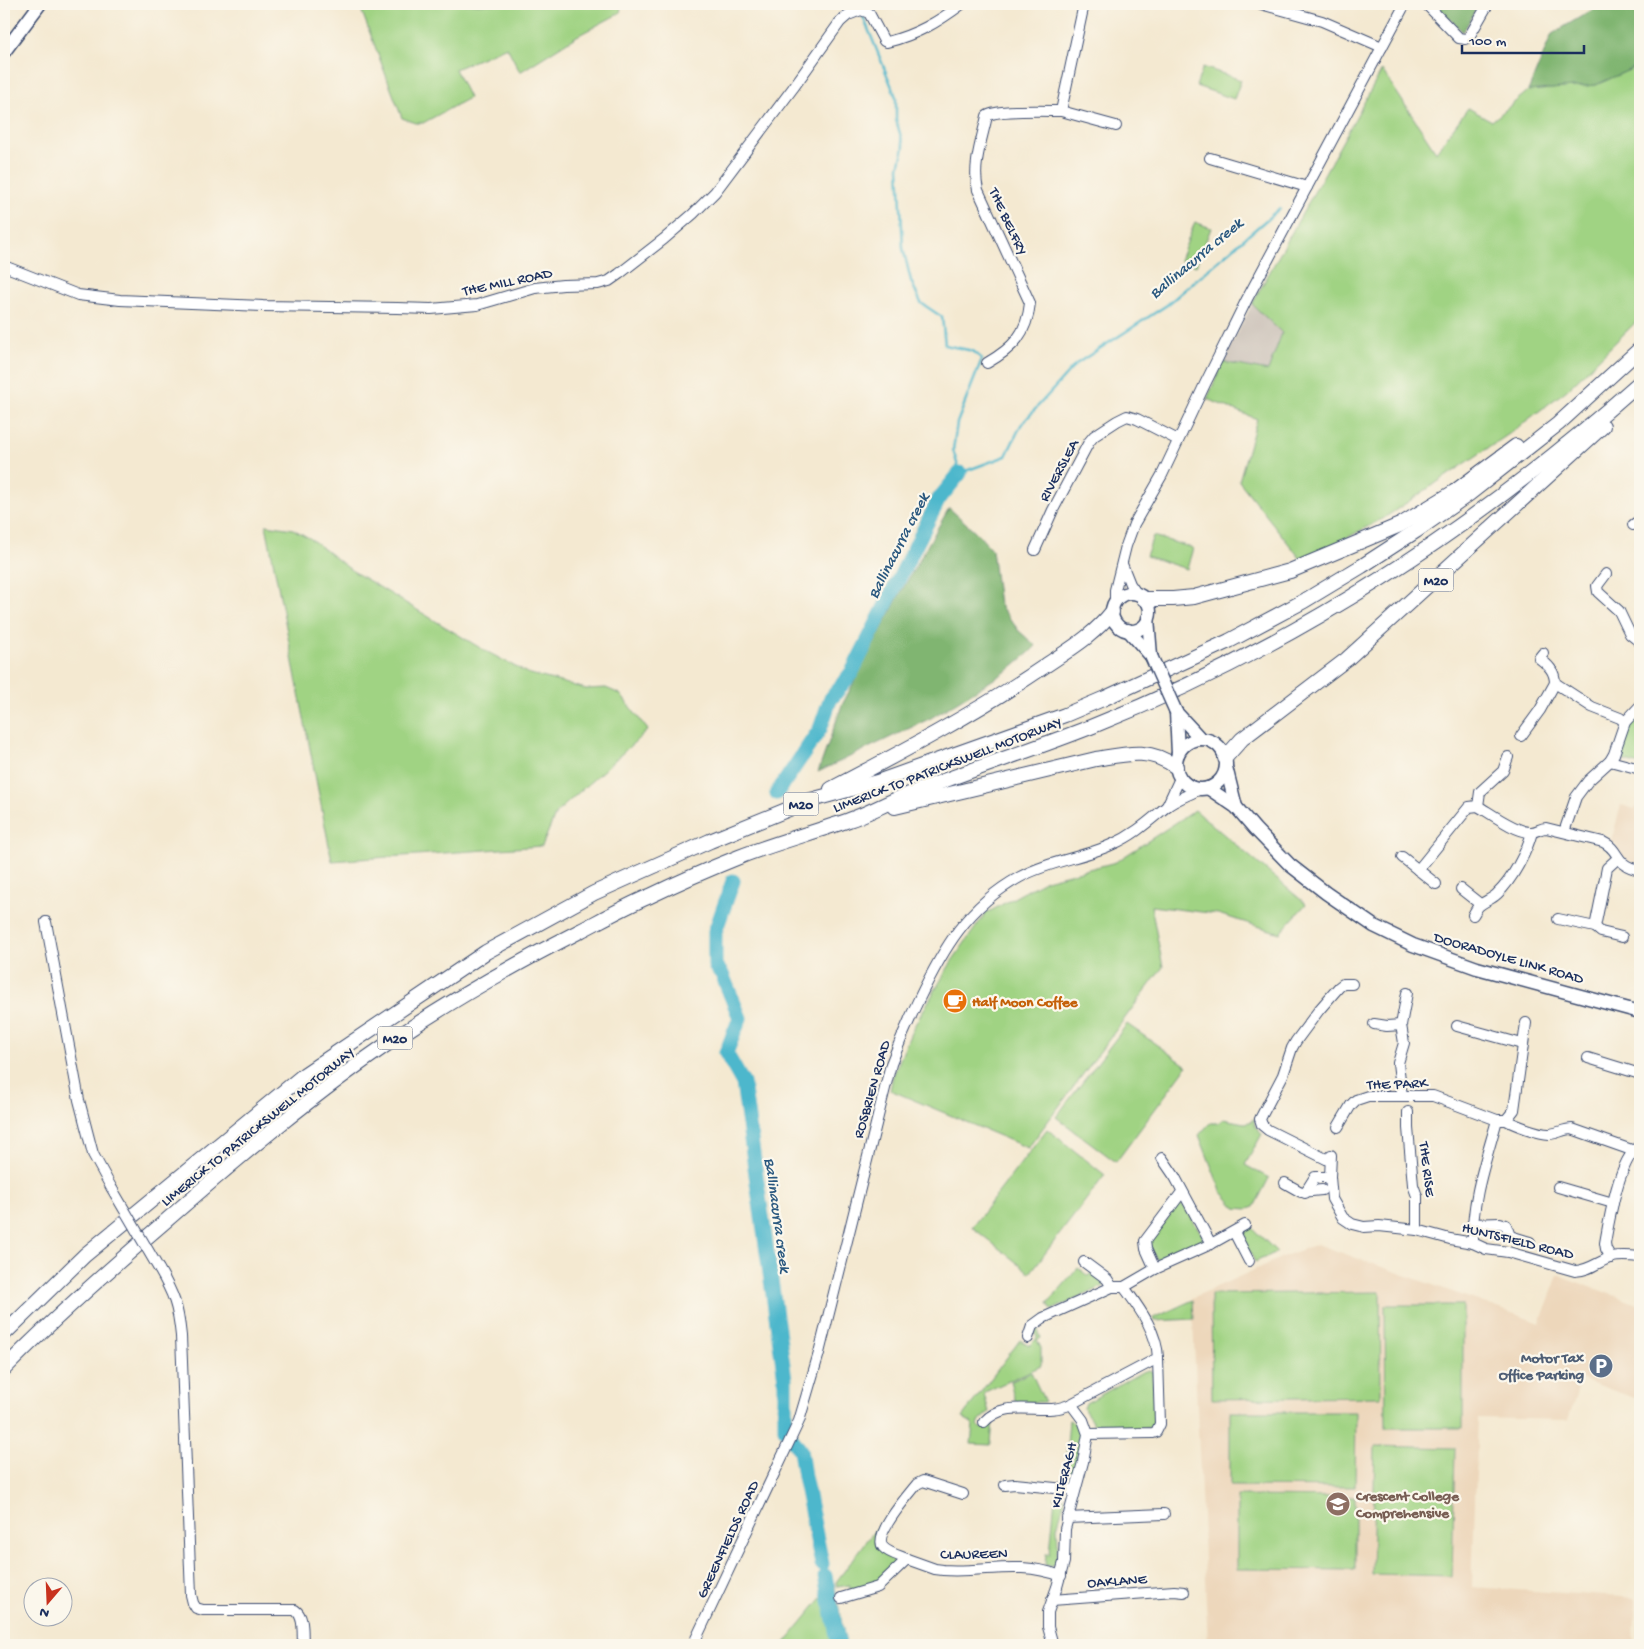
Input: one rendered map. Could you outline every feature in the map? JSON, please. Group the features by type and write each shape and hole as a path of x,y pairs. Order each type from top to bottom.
{"highway":[{"path":"1140,596 1173,599 1194,597 1281,574 1400,524 1454,492 1500,458 1604,377 1640,345"},
{"name":"LIMERICK TO PATRICKSWELL MOTORWAY","path":"4,1334 85,1255 305,1074 486,952 594,893 710,841 811,800 877,782 1065,715 1185,661 1267,621 1362,566 1469,494 1558,424 1640,350"},
{"name":"LIMERICK TO PATRICKSWELL MOTORWAY","path":"4,1369 64,1310 201,1190 314,1097 392,1040 430,1016 537,953 647,896 741,856 856,818 902,797 1095,725 1206,675 1282,637 1370,586 1487,507 1555,455 1640,382"},
{"name":"M20","path":"1225,763 1242,740 1347,660 1640,392"},
{"name":"M20","path":"811,800 940,732 1022,681 1091,635 1103,623 1113,607"},
{"name":"M20","path":"856,818 1096,759 1144,753 1158,756 1178,766"}],"main road":[{"path":"4,52 40,4"},
{"path":"1148,618 1140,628 1123,629 1115,622 1113,607 1124,594 1140,596 1149,608 1151,656"},
{"path":"1128,630 1151,656 1176,712 1201,739"},
{"path":"1176,712 1178,766 1185,784 1192,788 1204,789 1220,780 1225,763 1222,751 1216,745 1201,739 1187,743 1178,766"},
{"name":"DOORADOYLE LINK ROAD","path":"1225,763 1236,807"},
{"name":"DOORADOYLE LINK ROAD","path":"1204,789 1236,807 1290,865 1326,893 1374,926 1413,945 1477,968 1640,1012"}],"street":[{"name":"THE MILL ROAD","path":"4,266 78,295 120,300 263,306 431,308 477,305 535,288 598,284 609,281 664,239 715,192 840,22 861,10 869,13 884,41 887,42 906,37 924,29 962,4"},
{"path":"1061,111 1084,4"},
{"path":"1261,4 1273,5 1322,21 1382,47"},
{"path":"1113,607 1115,590 1126,546 1134,524 1162,474 1226,341 1405,4"},
{"path":"1426,4 1462,39 1469,37 1488,4"},
{"name":"THE BELFRY","path":"987,363 1006,351 1017,340 1024,330 1029,317 1030,303 975,180 987,116 991,113 1061,111 1116,126"},
{"path":"1210,158 1307,187"},
{"name":"RIVERSLEA","path":"1035,550 1071,475 1094,436 1127,416 1137,419 1178,440"},
{"path":"1122,564 1130,584 1140,596"},
{"path":"1606,574 1597,586 1598,592 1619,611 1630,634 1640,642"},
{"path":"1521,736 1535,717 1556,680 1551,669 1539,658 1543,653"},
{"path":"1555,683 1594,708 1625,722"},
{"path":"1564,832 1576,797 1588,781 1610,761 1625,722 1640,706"},
{"path":"1478,806 1480,792 1503,771 1508,757"},
{"path":"1610,761 1640,769"},
{"name":"ROSBRIEN ROAD","path":"1167,806 1178,766"},
{"name":"ROSBRIEN ROAD","path":"787,1446 804,1405 819,1353 891,1064 902,1034 946,947 957,930 1001,888 1021,876 1046,866 1112,845 1139,830 1167,806 1204,789"},
{"path":"1418,870 1469,807 1478,806 1511,826 1524,831 1532,832 1542,828 1604,842 1609,844 1618,858 1628,866 1640,870"},
{"path":"1473,915 1480,904 1497,894 1520,862 1532,832"},
{"path":"1402,857 1436,884"},
{"path":"1595,927 1607,868 1618,858"},
{"path":"1461,889 1480,904"},
{"path":"1558,920 1595,927 1601,932 1622,937"},
{"path":"46,922 79,1100 93,1154 172,1291 176,1302 181,1336 191,1595 193,1603 196,1608 202,1610 295,1610 302,1619 303,1645"},
{"path":"1305,1193 1315,1176 1330,1177 1330,1158 1268,1130 1262,1125 1260,1119 1283,1076 1296,1041 1339,987 1343,984 1352,984"},
{"path":"1402,1096 1398,1062 1404,1043 1400,1025 1407,993"},
{"path":"1473,1243 1472,1224 1478,1194 1502,1120 1514,1110 1526,1022"},
{"path":"1374,1024 1400,1025"},
{"path":"1457,1026 1522,1044"},
{"path":"1588,1058 1640,1074"},
{"name":"THE PARK","path":"1338,1127 1351,1105 1356,1100 1368,1096 1433,1096 1515,1125 1549,1134 1572,1129 1638,1150"},
{"name":"THE RISE","path":"1408,1112 1413,1185 1418,1196 1417,1230"},
{"path":"1610,1258 1605,1243 1613,1203 1626,1161 1638,1150"},
{"path":"1162,1158 1175,1177 1211,1244"},
{"name":"HUNTSFIELD ROAD","path":"1330,1177 1332,1199 1347,1222 1364,1226 1417,1230 1473,1243 1486,1249 1508,1252 1574,1271 1581,1271 1610,1258 1620,1256 1640,1257"},
{"path":"1285,1183 1297,1191 1305,1193 1322,1190"},
{"path":"1558,1187 1613,1203"},
{"path":"1155,1268 1146,1249 1145,1241 1182,1192"},
{"path":"1472,1224 1500,1223 1506,1226 1510,1236 1530,1242"},
{"path":"1028,1338 1032,1326 1043,1318 1112,1287 1124,1287 1155,1268 1211,1244 1245,1225"},
{"path":"1234,1232 1249,1261"},
{"path":"1084,1262 1107,1279 1112,1287"},
{"path":"1088,1434 1153,1433 1156,1432 1160,1424 1157,1346 1150,1326 1124,1287"},
{"path":"984,1422 991,1414 1006,1410 1020,1408 1051,1409 1071,1404 1158,1358"},
{"name":"KILTERAGH","path":"1052,1645 1048,1612 1061,1576 1064,1562 1067,1518 1083,1462 1088,1434 1083,1420 1071,1404"},
{"name":"GREENFIELDS ROAD","path":"693,1645 787,1446"},
{"name":"CLAUREEN","path":"963,1494 923,1481 917,1484 885,1528 880,1542 883,1547 935,1569 1033,1568 1061,1576"},
{"path":"1004,1485 1017,1484 1075,1490"},
{"path":"1067,1518 1164,1514"},
{"path":"841,1598 878,1587 908,1559"},
{"name":"OAKLANE","path":"1052,1600 1174,1591 1184,1592"}],"shaded area":[{"path":"1252,304 1282,333 1268,372 1223,362"},
{"path":"1638,804 1640,805 1640,865 1623,857 1616,844 1611,842 1621,805 1635,809"},
{"name":"Crescent College Comprehensive","path":"1317,1244 1540,1323 1558,1275 1640,1305 1640,1400 1581,1379 1568,1420 1478,1418 1472,1587 1636,1598 1635,1645 1208,1645 1192,1298 1285,1256"}],"green space":[{"path":"359,4 620,4 621,8 620,13 577,36 520,72 507,47 455,69 469,98 423,123 416,123 402,118"},
{"path":"1434,4 1479,4 1463,32"},
{"path":"1602,4 1640,4 1640,65 1596,85 1528,91 1552,34"},
{"path":"1640,65 1640,318 1567,390 1509,434 1387,516 1303,562 1239,481 1257,419 1207,399 1223,362 1268,371 1282,333 1252,304 1382,70 1436,152 1468,108 1492,121 1528,91 1596,85"},
{"path":"1203,67 1241,80 1234,99 1196,86"},
{"path":"1195,222 1211,228 1196,266 1180,260"},
{"path":"949,508 976,532 992,550 999,604 1019,631 1036,646 1007,671 931,718 818,772 842,705 902,590"},
{"path":"266,525 293,529 311,539 351,570 482,649 527,673 586,689 606,688 620,694 648,730 556,813 542,846 332,861"},
{"path":"1153,536 1193,548 1187,569 1146,556"},
{"path":"1640,712 1640,765 1621,760 1618,755 1625,730"},
{"path":"1195,810 1306,904 1280,933 1218,914 1151,906 1163,967 1028,1148 890,1090 893,1076 913,1028 952,961 985,914 1046,880 1116,862"},
{"path":"1127,1024 1187,1066 1116,1162 1056,1117"},
{"path":"1254,1118 1258,1131 1262,1134 1245,1165 1269,1178 1254,1207 1248,1209 1236,1208 1221,1191 1199,1135 1210,1123 1218,1123 1223,1119 1244,1123 1250,1122"},
{"path":"1047,1129 1105,1175 1030,1273 972,1227"},
{"path":"1179,1203 1184,1206 1203,1236 1202,1243 1159,1261 1154,1256 1150,1242"},
{"path":"1249,1225 1277,1252 1255,1262 1240,1234"},
{"path":"1078,1268 1088,1276 1092,1273 1104,1282 1104,1286 1052,1310 1048,1303"},
{"path":"1380,1292 1381,1397 1212,1399 1211,1294"},
{"path":"1193,1300 1194,1319 1155,1321 1154,1318"},
{"path":"1385,1305 1463,1305 1463,1428 1386,1428"},
{"path":"1037,1328 1041,1338 1037,1340 1041,1348 1041,1366 985,1392 989,1412 980,1420 978,1425 981,1428 987,1428 993,1419 991,1445 971,1444 973,1424 962,1417 1020,1340 1029,1346 1037,1338 1035,1332"},
{"path":"1149,1370 1153,1372 1154,1420 1152,1426 1149,1428 1097,1428 1085,1411 1086,1403"},
{"path":"1031,1372 1045,1402 1016,1403 1010,1382"},
{"path":"1230,1412 1356,1412 1355,1487 1230,1486"},
{"path":"1069,1420 1079,1426 1080,1435 1075,1467 1067,1484 1064,1483"},
{"path":"1375,1446 1455,1448 1452,1576 1372,1574"},
{"path":"1055,1495 1061,1495 1065,1500 1057,1527 1056,1563 1050,1566 1045,1565 1046,1554 1050,1554"},
{"path":"1237,1496 1355,1497 1355,1570 1237,1569"},
{"path":"881,1522 883,1523 876,1538 877,1546 896,1560 896,1563 877,1584 850,1591 850,1585 837,1587 836,1582"},
{"path":"834,1583 846,1645 783,1645"}],"waterway":[{"path":"862,14 896,97 896,120 904,147 899,167 903,248 911,281 921,303 942,317 945,345 973,351 982,359 957,423 953,450 960,473 1006,456 1021,425 1076,364 1167,305 1280,208"},
{"name":"Ballinacurra creek","path":"777,793 820,729 830,700 852,672 939,499 960,473"},
{"name":"Ballinacurra creek","path":"733,881 715,932 715,966 722,974 740,1018 726,1053 743,1083 785,1379 785,1429 800,1450 822,1564"},
{"name":"Ballinacurra creek","path":"825,1576 839,1645"}],"place":[{"name":"Half Moon Coffee","path":"955,1001"},
{"name":"Motor Tax Office Parking","path":"1601,1366"},
{"name":"Crescent College Comprehensive","path":"1338,1504"}]}
